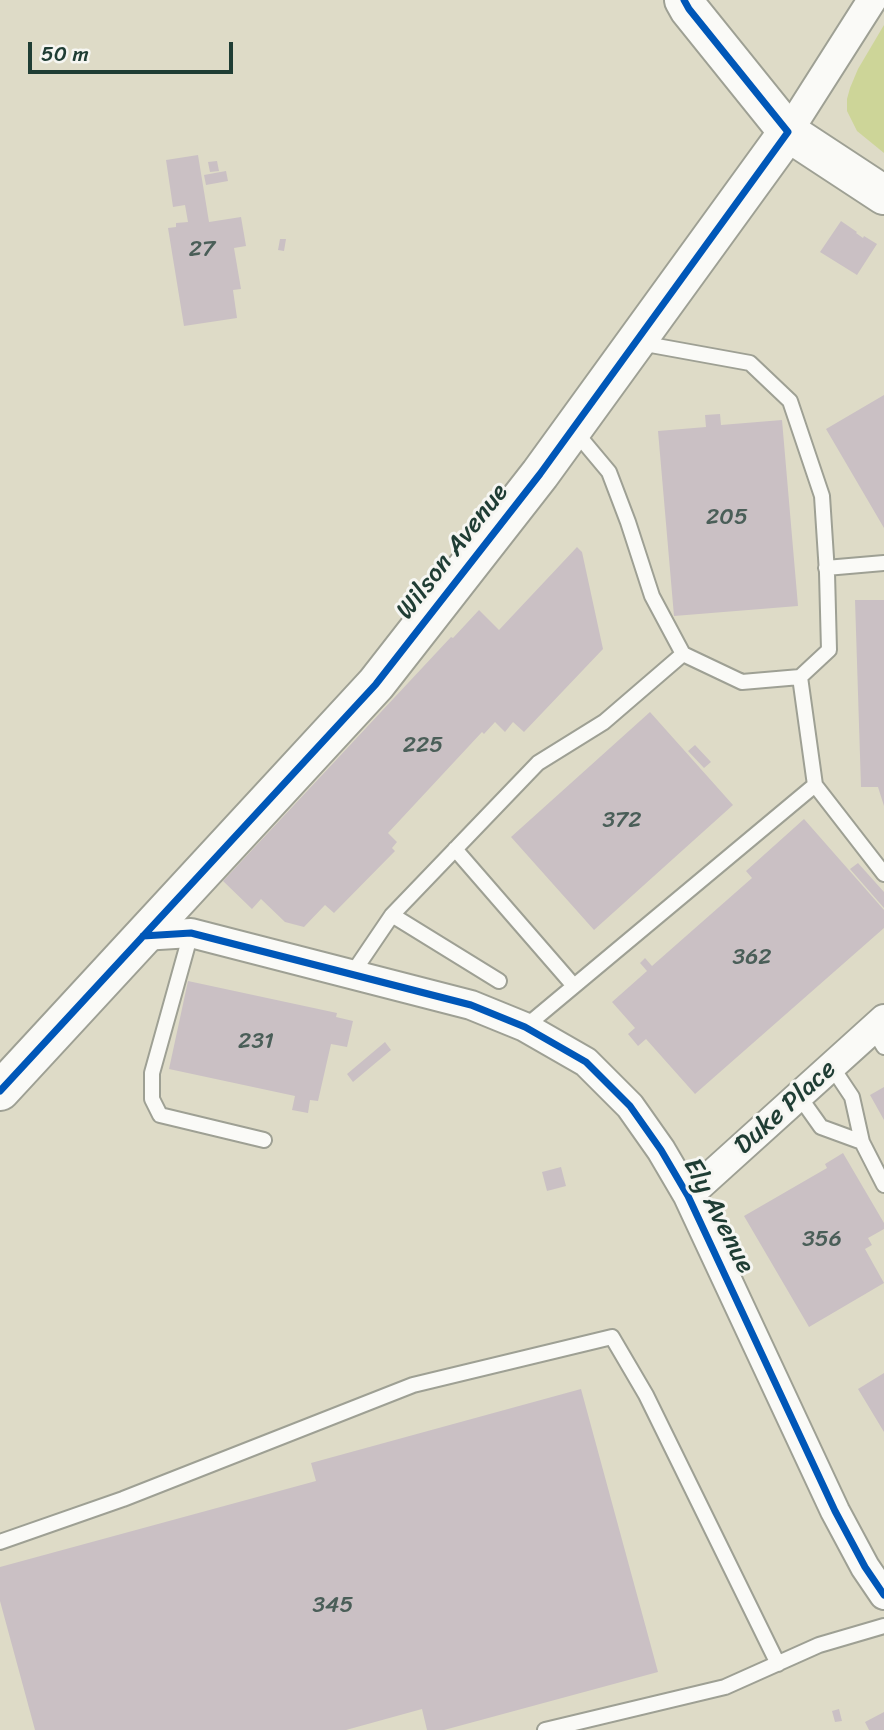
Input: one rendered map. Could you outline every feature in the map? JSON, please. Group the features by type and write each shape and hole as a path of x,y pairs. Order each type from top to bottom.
{"main road":[{"path":"684,0 788,132 884,195"},
{"name":"Wilson Avenue","path":"0,1091 376,684 540,474 788,132"}],"street":[{"path":"788,132 872,0"},
{"name":"Ely Avenue","path":"143,936 191,933 471,1005 525,1027 586,1062 630,1106 661,1150 688,1196 835,1511 864,1567 884,1595"},
{"name":"Duke Place","path":"688,1196 832,1067 880,1032"}],"lane":[{"path":"573,428 609,472 652,596 683,654 742,682 800,677 829,650 822,496 790,401 750,363 636,342"},
{"path":"826,568 884,563"},
{"path":"352,974 392,915 538,763 604,722 683,654"},
{"path":"800,677 816,785 884,874"},
{"path":"525,1027 816,785"},
{"path":"455,849 574,986"},
{"path":"392,915 499,981"},
{"path":"191,933 152,1073 152,1100 160,1115 264,1140"},
{"path":"832,1067 852,1097 862,1142 884,1185"},
{"path":"799,1096 821,1127 862,1142"},
{"path":"0,1542 123,1499 413,1385 612,1337 646,1395 778,1664"},
{"path":"545,1730 725,1687 819,1644 884,1626"}],"green space":[{"path":"884,25 884,153 857,131 847,111 847,99 858,69"}],"building":[{"path":"198,155 209,222 241,217 246,246 234,248 241,289 233,290 237,318 184,326 168,228 176,227 176,223 188,222 185,205 173,207 166,160"},
{"path":"217,161 219,171 210,172 208,162"},
{"path":"226,171 228,181 206,185 204,175"},
{"path":"841,221 863,238 864,236 877,244 857,275 820,252"},
{"path":"280,239 286,239 284,251 278,250"},
{"path":"884,395 884,528 826,429"},
{"path":"720,414 721,425 782,420 798,606 674,616 658,431 706,427 705,415"},
{"path":"577,547 582,552 603,649 524,732 513,722 505,732 495,722 484,734 482,732 388,833 397,842 392,848 395,851 334,913 325,905 304,927 285,922 261,899 252,909 223,881 479,610 499,630"},
{"path":"855,600 884,600 884,806 878,787 861,787"},
{"path":"650,712 733,805 594,930 511,837"},
{"path":"695,745 711,762 704,768 688,751"},
{"path":"804,819 884,910 884,928 695,1094 646,1039 638,1046 628,1034 635,1028 612,1002 647,971 640,963 645,958 652,966 752,878 746,871"},
{"path":"858,863 884,892 884,908 850,869"},
{"path":"188,981 337,1013 336,1017 353,1021 347,1047 331,1044 318,1101 310,1100 308,1113 292,1110 295,1096 169,1069"},
{"path":"385,1042 391,1050 353,1082 347,1074"},
{"path":"884,1087 884,1120 870,1095"},
{"path":"843,1153 884,1223 884,1229 868,1238 872,1245 865,1249 884,1283 809,1327 744,1216 827,1168 825,1164"},
{"path":"561,1167 566,1186 547,1191 542,1172"},
{"path":"884,1373 884,1432 858,1389"},
{"path":"581,1389 658,1672 444,1730 427,1730 422,1709 346,1730 35,1730 0,1601 0,1567 316,1481 311,1463"},
{"path":"839,1709 842,1721 835,1722 832,1711"},
{"path":"884,1712 884,1730 869,1730 865,1722"}],"cycle path":[{"path":"0,1091 376,684 540,474 788,132 684,0"},
{"path":"143,936 191,933 471,1005 525,1027 586,1062 630,1106 661,1150 688,1196 835,1511 865,1567 884,1595"}]}
